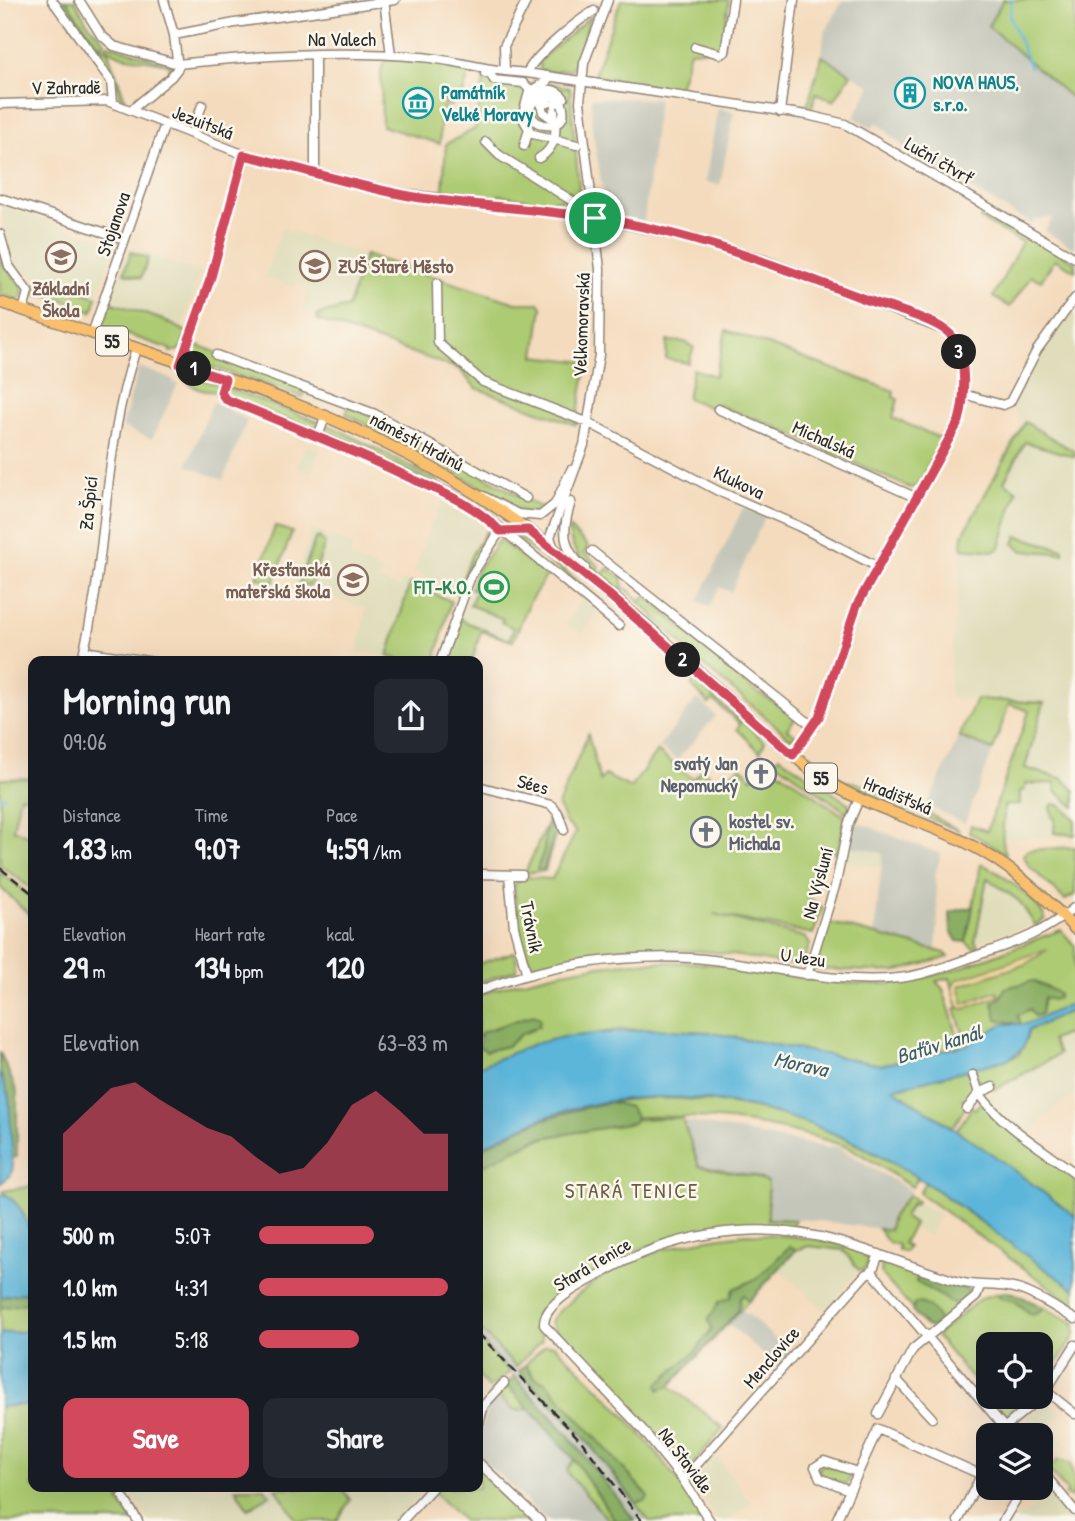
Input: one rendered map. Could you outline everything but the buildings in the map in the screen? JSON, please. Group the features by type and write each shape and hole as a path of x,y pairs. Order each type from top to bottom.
{"main road":[{"name":"náměstí Hrdinů","path":"0,302 326,415 393,447 483,499 557,553"},
{"name":"Hradišťská","path":"557,553 818,776 859,799 974,847 1020,878 1075,929"}],"street":[{"path":"52,0 111,81 113,102"},
{"name":"Na Valech","path":"79,0 95,27 114,46 178,64 316,55 391,55 431,58 527,74"},
{"path":"131,110 174,75 178,64 174,35 164,0"},
{"path":"174,35 235,23 395,0"},
{"path":"505,71 504,46 527,0"},
{"name":"Velkomoravská","path":"552,530 584,445 600,323 595,218 581,129 581,80 589,47 608,0"},
{"path":"695,47 720,54 725,52 733,0"},
{"path":"780,112 794,0"},
{"path":"384,1 391,55"},
{"path":"527,74 532,64 569,28 594,11"},
{"path":"315,172 316,55"},
{"path":"485,73 490,74 494,80 545,102"},
{"name":"Luční čtvrť","path":"527,74 780,112 853,127 1075,258"},
{"path":"539,158 547,153 555,140 545,102 547,81"},
{"name":"V Zahradě","path":"0,104 113,102 131,110"},
{"path":"524,146 529,132 528,124 522,117 545,102"},
{"path":"192,135 202,105"},
{"name":"Jezuitská","path":"131,110 244,155 417,197 595,218 687,238 764,260 937,326 950,334 958,346 963,394"},
{"name":"Stojanova","path":"92,334 165,124"},
{"path":"529,132 577,145"},
{"path":"486,142 508,160 524,167 574,202"},
{"path":"180,365 211,277 244,155"},
{"path":"0,198 124,239"},
{"path":"0,234 9,265 28,290 23,311"},
{"name":"Klukova","path":"437,282 436,335 444,350 483,382 589,422 718,491 799,526 878,567"},
{"path":"793,755 814,727 850,621 959,421 963,394 1003,405 1010,402 1037,351 1075,298"},
{"name":"Za Špicí","path":"83,656 96,590 106,480 116,423 135,349"},
{"path":"216,355 375,414 526,498"},
{"name":"náměstí Hrdinů","path":"225,379 221,392 225,399 451,494 482,513 500,531"},
{"name":"Michalská","path":"718,409 917,498"},
{"path":"318,436 326,415"},
{"name":"Velkomoravská","path":"483,499 527,516 540,516 550,511 584,445"},
{"name":"Velkomoravská","path":"577,468 578,480 564,522 570,553 597,578 608,594"},
{"path":"483,499 541,537 552,530"},
{"path":"483,499 500,531 619,626"},
{"path":"500,531 528,530"},
{"path":"552,530 550,541 557,553"},
{"path":"442,656 471,576 500,531"},
{"path":"592,551 814,727"},
{"path":"607,615 617,603"},
{"path":"84,651 116,656"},
{"name":"Sées","path":"483,787 551,805 558,813 564,830"},
{"name":"Na Výsluní","path":"807,975 836,883 851,816 859,799"},
{"name":"Trávník","path":"483,874 522,875"},
{"name":"Trávník","path":"483,988 527,975 512,914 509,875"},
{"name":"U Jezu","path":"527,975 600,961 674,957 728,962 807,975 883,979 905,977 1025,939 1064,917 1075,907"},
{"path":"973,1075 979,1093 1006,1121 1075,1173"},
{"path":"967,1109 979,1093 993,1087"},
{"name":"Stará Tenice","path":"634,1420 544,1325 549,1311 579,1286 642,1252 674,1241 727,1232 797,1232 879,1254"},
{"path":"879,1254 980,1286 1012,1288 1075,1319"},
{"name":"Menclovice","path":"683,1480 866,1274 873,1272 879,1254"},
{"path":"873,1272 997,1423"},
{"path":"878,1414 912,1349 976,1297 980,1286"},
{"path":"1053,1380 1075,1345"},
{"path":"896,1379 932,1418"},
{"path":"483,1409 503,1383"},
{"path":"1053,1397 1075,1414"},
{"path":"1015,1423 1028,1409"},
{"name":"Na Stavidle","path":"634,1420 683,1480 710,1521"},
{"path":"836,1521 878,1429 976,1472"},
{"path":"849,1490 820,1478 815,1467 824,1461 857,1472"},
{"path":"483,1467 540,1521"},
{"path":"1053,1485 1075,1511"},
{"path":"958,1521 976,1486"},
{"path":"402,1521 428,1492"},
{"path":"123,1497 138,1521"},
{"path":"1003,1521 1016,1500"}],"shaded area":[{"path":"843,0 1003,0 988,27 1075,101 1075,249 1045,231 1053,217 1035,220 1031,224 908,151 877,122 872,128 854,117 871,86 822,56 824,34"},
{"path":"591,98 658,99 644,221 607,214 592,128"},
{"path":"718,108 734,112 720,185 705,182"},
{"name":"Základní Škola","path":"0,205 115,244 97,297 15,269"},
{"name":"ZUŠ Staré Město","path":"281,228 365,255 348,307 317,315 302,310 308,289 297,282 295,287 265,277"},
{"path":"129,248 205,274 206,277 200,276 181,330 163,320 110,302"},
{"path":"1075,306 1075,791 1063,779 1025,768 1029,710 986,700 950,697 950,676 963,534 1023,426 1011,406 1033,364"},
{"path":"139,367 178,384 152,439 122,427"},
{"path":"213,402 247,420 223,480 187,465"},
{"path":"306,444 320,450 311,473 296,467"},
{"path":"442,503 484,525 455,588 414,572 427,534"},
{"path":"743,508 765,517 731,592 719,587 710,607 698,601"},
{"path":"312,529 353,546 349,557 382,571 378,580 399,588 402,580 410,583 388,656 358,652 366,608 293,586"},
{"path":"481,565 529,593 509,640 459,619"},
{"path":"582,598 598,610 582,634 566,625"},
{"path":"697,698 716,716 677,760 659,747"},
{"path":"959,737 993,750 965,823 927,806"},
{"path":"1056,782 1075,811 1075,836 999,839 1000,802 1011,785"},
{"path":"853,820 890,835 882,867 845,862"},
{"path":"853,821 941,854 935,875 938,915 936,951 874,936 883,853 846,845"},
{"path":"986,878 1019,901 1034,924 975,943"},
{"path":"1075,1031 1075,1095 1044,1117 1029,1135 992,1103 987,1095 1059,1054 1052,1040"},
{"path":"685,1121 828,1148 836,1146 911,1191 889,1230 803,1219 768,1219 698,1166"},
{"path":"917,1201 940,1214 929,1236 912,1227 914,1223 904,1218 912,1203 915,1205"},
{"path":"809,1246 843,1250 859,1270 826,1311 779,1269 796,1250"},
{"path":"742,1309 790,1352 777,1367 728,1323"},
{"path":"483,1332 519,1370 545,1345 554,1345 658,1521 547,1521 483,1460 483,1423 489,1404 513,1376 483,1343"},
{"path":"1053,1408 1060,1416 1051,1423 1025,1423 1040,1409"},
{"path":"1053,1430 1063,1442 1053,1449"},
{"path":"715,1454 751,1503 726,1521 717,1521 693,1480"},
{"path":"130,1492 420,1492 397,1521 149,1521"},
{"path":"1043,1500 1053,1500 1071,1521 1016,1521"}],"green space":[{"path":"59,0 75,0 86,21 105,42 95,54"},
{"path":"61,0 66,0 101,47 95,54 67,16"},
{"path":"621,0 729,0 723,48 690,51 678,91 594,75"},
{"path":"1003,0 1075,0 1075,101 988,26"},
{"path":"591,16 573,67 569,70 558,70 558,73 540,70 539,61"},
{"path":"108,44 173,65 174,68 169,75 169,64 122,56 107,49 125,99 120,97 115,76 97,57"},
{"path":"822,56 851,74 834,101 816,93 811,110 806,110"},
{"path":"385,59 416,60 470,69 463,93 453,99 451,106 447,106 447,95 440,121 440,144 382,126 381,71"},
{"path":"485,74 495,81 531,85 537,80 570,88 580,200 531,200 499,195 498,203 483,196 481,201 434,194 433,191 443,190 446,144 475,129"},
{"path":"982,214 1008,229 1012,224 1075,262 1075,271 1055,259 1041,281 1031,276 1010,307 993,297 1022,242 980,219"},
{"path":"0,248 5,267 22,286 23,296 19,300 0,294"},
{"path":"131,252 148,258 141,278 124,273"},
{"path":"365,255 516,303 539,303 542,307 535,356 587,362 576,425 476,388 459,369 318,320 317,315 348,307"},
{"path":"40,278 97,297 92,312 59,298 34,295"},
{"path":"110,302 163,320 187,332 180,350 170,352 170,349 102,326"},
{"path":"726,330 894,391 893,397 898,399 893,418 942,439 918,486 910,488 758,419 716,404 713,409 687,398 693,369 715,376"},
{"path":"667,341 685,342 694,348 688,363 666,359"},
{"path":"190,342 306,388 303,397 188,359"},
{"path":"187,373 335,428 439,481 437,485 338,438 213,391 190,385 182,375"},
{"path":"349,406 374,416 545,510 537,514 517,510 434,459 346,414"},
{"path":"1025,422 1075,452 1075,457 1025,442 1004,482 1017,491 1000,547 995,551 962,548 963,534"},
{"path":"275,526 292,532 274,582 257,578"},
{"path":"569,528 588,546 584,553 599,566 597,570 603,574 608,568 622,577 624,591 596,574 580,558 570,539"},
{"path":"486,531 493,536 472,564 456,595 472,554"},
{"path":"514,536 539,548 606,606"},
{"path":"1017,536 1063,549 1063,553 1023,551 1014,544"},
{"path":"319,537 325,544 310,586 299,584 315,539"},
{"path":"499,540 547,575 530,601 513,641 509,640 514,628 501,622 503,619 470,605 476,591 471,589 477,570"},
{"path":"410,583 451,601 436,656 388,656"},
{"path":"626,588 641,601 646,596 753,690 797,716 787,729 799,737 790,738 694,657"},
{"path":"459,619 507,639 481,631 474,656 446,656"},
{"path":"695,681 765,742 760,752 737,729 740,724 713,700 709,704 691,685"},
{"path":"976,699 1044,703 1025,768 1063,779 1075,791 1075,807 1056,791 1055,783 1025,784 1025,790 1020,791 1020,804 1004,805 1003,835 1006,854 969,832 971,825 987,831 1029,711 1009,704 993,750 959,737"},
{"path":"588,734 600,781 605,775 631,788 657,751 693,779 703,769 716,783 741,767 752,778 768,763 847,818 837,853 825,849 807,896 823,908 813,934 714,914 804,937 810,944 803,965 713,952 644,950 576,957 531,966 518,930 514,886 522,877 552,879 576,832 566,823 558,805"},
{"path":"806,752 845,781 857,783 915,806 960,831 859,791 808,757"},
{"path":"779,756 849,804 849,814 775,761"},
{"path":"28,778 28,797 20,796 13,829 28,836 28,886 0,865 0,779"},
{"path":"1053,804 1061,806 1075,819 1075,835 1054,833 1055,817 1052,817 1051,807"},
{"path":"551,814 559,822 545,871 525,873"},
{"path":"553,815 559,822 543,871 537,869 544,850 545,831"},
{"path":"1075,847 1075,895 1065,900 1029,866 1023,855 1028,850"},
{"path":"981,864 1027,896 1036,904 1045,919 1035,925 1019,901 987,878 975,942 980,948 975,949 966,942"},
{"path":"0,872 28,894 28,913 0,887"},
{"path":"973,907 966,942 957,941 951,931 950,912"},
{"path":"827,922 945,953 949,957 895,972 813,969 812,962"},
{"path":"1061,930 1075,946 1075,1002 1027,1024 1003,1024 967,1045 955,1009 958,1008 950,978 936,981 943,989 961,1046 882,1065 707,1032 623,1029 534,1044 483,1065 483,1049 486,1051 507,1046 521,1034 533,1030 526,1017 483,1032 483,993 566,971 627,963 688,963 834,982 881,984 924,978"},
{"path":"514,952 517,961 516,970 483,981 483,962"},
{"path":"1033,981 1059,993 1058,998 1052,1000 1044,997 1041,1014 1034,1016 1030,1009 1018,1015 1021,1025 997,1019 993,1003 1001,997 1005,988"},
{"path":"1075,1009 1075,1031 1052,1040 1059,1054 996,1089 980,1086 974,1067 1019,1055 1029,1030"},
{"path":"533,1015 540,1018 539,1026 521,1034 507,1046 486,1051 483,1049 483,1032"},
{"path":"0,1052 17,1092 17,1157 12,1158 9,1097 0,1073"},
{"path":"967,1069 973,1085 971,1098 963,1099 968,1103 953,1127 893,1089"},
{"path":"687,1099 724,1103 789,1117 851,1142 918,1178 912,1187 867,1158 839,1144 757,1124 713,1119 668,1116 623,1118 580,1125 539,1137 502,1155 545,1138 590,1126 682,1118 699,1166 754,1176 768,1182 768,1219 795,1220 791,1227 754,1226 686,1235 654,1244 594,1272 536,1314 542,1340 516,1367 483,1332 483,1147 560,1114 624,1100"},
{"path":"610,1102 630,1107 636,1117 633,1123 536,1139 483,1166 483,1148 509,1134 558,1115"},
{"path":"981,1102 1075,1178 1075,1216 957,1130 972,1107 975,1109"},
{"path":"925,1182 1075,1289 1075,1305 919,1193"},
{"path":"28,1187 28,1331 0,1334 0,1195 7,1195 3,1191"},
{"path":"909,1195 917,1201 915,1205 912,1203 904,1217 914,1224 903,1243 908,1247 905,1252 898,1250 898,1245 888,1242 878,1229 889,1230 892,1216"},
{"path":"746,1234 833,1243 863,1254 869,1262 864,1270 859,1270 843,1250 809,1246 796,1250 670,1386 723,1428 689,1469 682,1470 585,1357 559,1336 551,1322 561,1309 592,1284 632,1261 677,1246"},
{"path":"790,1246 796,1250 749,1301 744,1295 741,1297 738,1311 670,1386 659,1390 658,1384 696,1351 712,1329 708,1320 719,1302 731,1297 733,1289 758,1278"},
{"path":"888,1262 932,1281 970,1290 972,1297 936,1327 928,1327 881,1274 882,1264"},
{"path":"918,1276 970,1290 972,1297 962,1305 953,1303 916,1282"},
{"path":"28,1292 28,1303 0,1308 0,1297"},
{"path":"1003,1292 1014,1293 1075,1323 1075,1335 1053,1369 1053,1332 976,1332 976,1384 936,1336 981,1298"},
{"path":"1003,1292 1013,1293 1043,1307 1042,1311 1032,1315 1015,1301 1000,1298 999,1295"},
{"path":"915,1303 931,1308 940,1323 931,1328 925,1326 912,1310"},
{"path":"483,1343 510,1372 489,1388 483,1381"},
{"path":"545,1345 554,1345 616,1407 672,1473 705,1521 649,1521 579,1431 519,1371"},
{"path":"526,1365 534,1377 546,1382 648,1496 646,1501 636,1503 579,1431 519,1371"},
{"path":"514,1376 568,1435 635,1521 615,1521 574,1459 510,1388 505,1388"},
{"path":"505,1388 510,1388 529,1409 513,1410 498,1395"},
{"path":"28,1404 28,1492 130,1492 119,1500 133,1521 0,1521 0,1407"},
{"path":"997,1409 1016,1409 1005,1418"},
{"path":"574,1459 615,1521 609,1521 569,1475 567,1470"},
{"path":"1058,1460 1070,1463 1075,1481 1072,1498 1066,1495 1067,1491 1053,1475 1053,1464"},
{"path":"823,1464 851,1473 847,1485 824,1478 818,1468"},
{"path":"483,1474 532,1521 463,1521 434,1492 483,1492"},
{"path":"237,1492 268,1492 270,1495 248,1509"},
{"path":"279,1492 345,1492 350,1500 337,1521 297,1521"}],"sand":[{"path":"1048,949 1026,964 959,986 964,1004 997,991 999,996 964,1009 958,1007 952,987 956,980"}],"water":[{"name":"Morava","path":"1075,1002 1075,1009 1029,1030 1023,1048 1009,1059 893,1089 992,1154 1075,1216 1075,1289 947,1197 886,1159 842,1137 796,1119 749,1107 701,1099 652,1098 603,1102 545,1117 483,1146 483,1065 534,1044 563,1037 652,1029 707,1032 882,1065 967,1045 1003,1024 1027,1024"},
{"path":"0,1073 9,1097 13,1166 11,1175 0,1184"},
{"path":"4,1194 15,1202 28,1224 28,1292 0,1297 0,1195"},
{"path":"28,1331 28,1404 0,1407 0,1334"}],"waterway":[{"path":"1012,0 1010,17 1030,67"},
{"path":"0,796 5,797"}],"railway":[{"path":"0,868 28,890"},
{"path":"483,1338 582,1442 642,1521"}],"place":[{"name":"NOVA HAUS, s.r.o.","path":"910,93"},
{"name":"Památník Velké Moravy","path":"418,103"},
{"name":"Základní Škola","path":"61,257"},
{"name":"ZUŠ Staré Město","path":"315,266"},
{"name":"Křesťanská mateřská škola","path":"353,580"},
{"name":"FIT-K.O.","path":"494,587"},
{"name":"svatý Jan Nepomucký","path":"761,774"},
{"name":"kostel sv. Michala","path":"706,832"}],"district":[{"name":"STARÁ TENICE","path":"632,1190"}],"route":[{"path":"244,155 417,197 595,218 687,238 764,260 937,326 947,331 958,346 963,394 959,421 857,605 819,717 793,755 608,594 528,530 500,531 490,519 451,494 332,441 225,399 221,392 225,379 180,365 211,277 244,155"}],"water label":[{"name":"Baťův kanál","path":"939,1044"}]}
